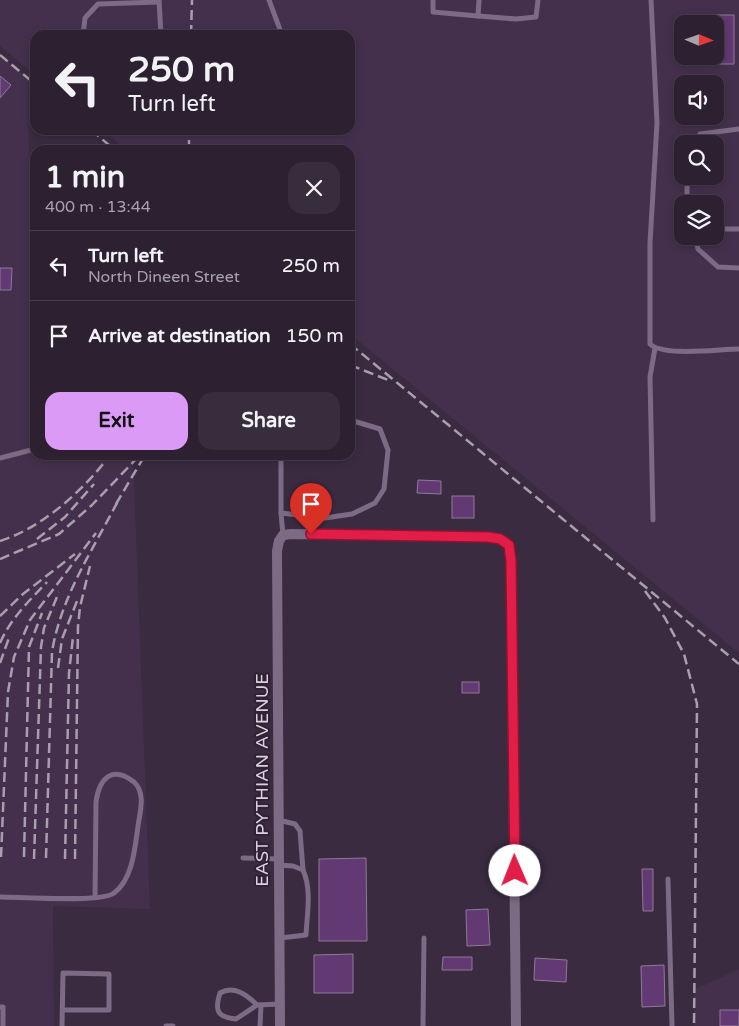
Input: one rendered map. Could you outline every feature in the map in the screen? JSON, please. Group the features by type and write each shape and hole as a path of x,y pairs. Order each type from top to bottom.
{"street":[{"path":"283,535 488,537 500,539 509,545 511,561 516,1026"},
{"name":"EAST PYTHIAN AVENUE","path":"280,1026 277,552 279,541 283,535"}],"lane":[{"path":"269,0 280,30"},
{"path":"433,0 433,12 516,19 536,17 538,0"},
{"path":"478,16 479,0"},
{"path":"651,0 657,123 650,243 650,344 655,348 673,350 739,349"},
{"path":"84,30 85,18 98,4 159,1 161,30"},
{"path":"699,135 739,129"},
{"path":"724,229 739,229"},
{"path":"697,245 698,249 718,267 739,268"},
{"path":"654,520 650,377 655,348"},
{"path":"281,513 325,518 352,514 375,503 384,489 388,450 380,430 355,422"},
{"path":"0,458 30,450"},
{"path":"281,460 283,535"},
{"path":"0,897 95,898 113,895 122,885 135,847 141,805 141,794 136,784 120,776 111,775 105,778 98,788 96,802 95,898"},
{"path":"278,820 295,824 300,831 303,870 307,878 308,898 306,935 279,938"},
{"path":"242,858 278,862 303,870"},
{"path":"668,879 672,1026"},
{"path":"423,1026 424,938"},
{"path":"62,1026 63,973 109,974 109,1010 63,1010"},
{"path":"260,1026 259,1005 250,998 231,989 226,989 220,993 218,1014 224,1018 236,1019 259,1005 280,1004"},
{"path":"0,1001 3,1026"},
{"path":"166,1026 172,1026"}],"shaded area":[{"path":"0,0 739,0 739,653 355,338 355,145 121,145 108,135 355,135 355,30 30,30 30,71 0,46"},
{"path":"0,55 28,79 30,460 133,460 150,909 53,906 54,1026 0,1026"},
{"path":"739,969 739,1026 694,1026 694,990"}],"building":[{"path":"724,15 734,15 734,64 724,64"},
{"path":"0,76 11,85 0,98"},
{"path":"0,268 12,268 11,290 0,290"},
{"path":"418,480 441,481 441,494 417,493"},
{"path":"452,496 474,496 474,518 452,518"},
{"path":"462,682 479,682 479,693 462,693"},
{"path":"366,858 367,941 319,941 319,859"},
{"path":"642,869 653,869 653,911 643,911"},
{"path":"488,909 490,945 467,946 466,910"},
{"path":"353,954 353,993 314,993 314,955"},
{"path":"443,957 472,957 472,970 442,970"},
{"path":"535,958 567,960 566,982 534,980"},
{"path":"664,965 665,1006 642,1007 641,966"},
{"path":"720,1010 739,1010 739,1026 720,1026"}],"railway":[{"path":"191,30 192,0"},
{"path":"0,55 30,80"},
{"path":"97,135 109,145"},
{"path":"189,135 189,145"},
{"path":"355,348 739,664"},
{"path":"355,367 388,380"},
{"path":"0,541 31,527 61,506 88,481 106,460"},
{"path":"0,559 59,534 92,505 135,460"},
{"path":"116,504 142,460"},
{"path":"37,539 65,517 94,484"},
{"path":"46,858 52,652 56,631 71,592 89,554 119,499"},
{"path":"1,857 8,692 14,657 30,620 96,533"},
{"path":"0,616 23,594 75,554"},
{"path":"75,859 78,626 80,607 90,566"},
{"path":"0,643 15,618 47,582"},
{"path":"645,591 665,618 684,654 697,704 694,1026"},
{"path":"34,859 41,647 44,628 59,592"},
{"path":"58,668 62,639 77,601"},
{"path":"24,857 29,647 42,613"},
{"path":"0,663 10,635"},
{"path":"65,859 69,673 73,637"}],"route":[{"path":"311,534 488,537 500,539 509,545 511,552 515,871"}]}
